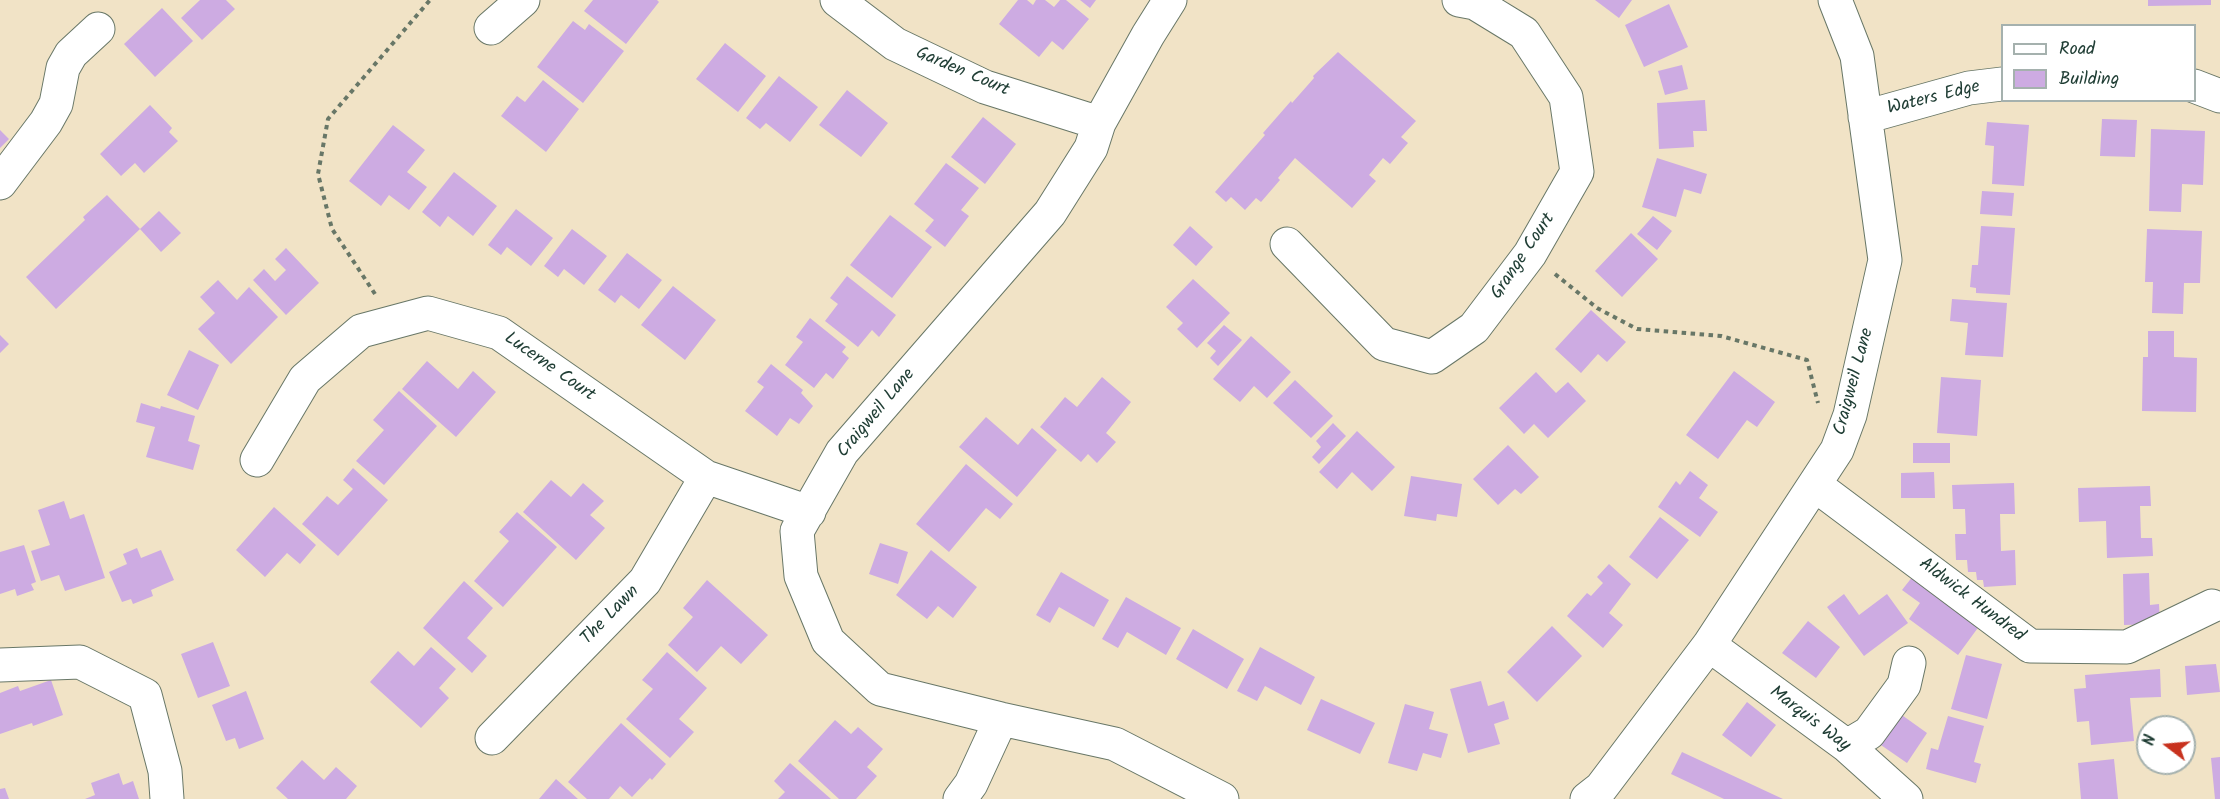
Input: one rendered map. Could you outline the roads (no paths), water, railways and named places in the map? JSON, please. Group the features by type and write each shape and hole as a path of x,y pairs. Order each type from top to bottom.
{"street":[{"path":"491,28 523,0"},
{"name":"Garden Court","path":"837,0 895,44 975,82 1099,123"},
{"name":"Craigweil Lane","path":"1170,0 1099,123 1091,148 1050,213 842,452 797,531 801,576 828,641 880,689 1115,744 1222,799"},
{"name":"Grange Court","path":"1287,244 1384,344 1432,357 1474,328 1530,255 1577,171 1566,97 1524,33 1475,3 1459,0"},
{"name":"Craigweil Lane","path":"1587,799 1601,788 1709,645 1837,450 1850,415 1885,260 1857,56 1835,0"},
{"path":"0,183 46,122 56,104 63,68 71,54 98,29"},
{"name":"Waters Edge","path":"1865,117 1970,88 2001,84"},
{"path":"2196,87 2220,96"},
{"name":"Lucerne Court","path":"257,460 305,379 361,331 428,313 499,333 706,477 809,512"},
{"name":"The Lawn","path":"492,738 645,581 706,477"},
{"name":"Aldwick Hundred","path":"1815,485 2030,646 2127,647 2212,606"},
{"name":"Marquis Way","path":"1709,645 1847,747 1906,799"},
{"path":"0,665 80,662 145,695 165,771 167,799"},
{"path":"1847,747 1869,733 1904,685 1909,663"},
{"path":"960,799 971,784 1001,719"}]}
